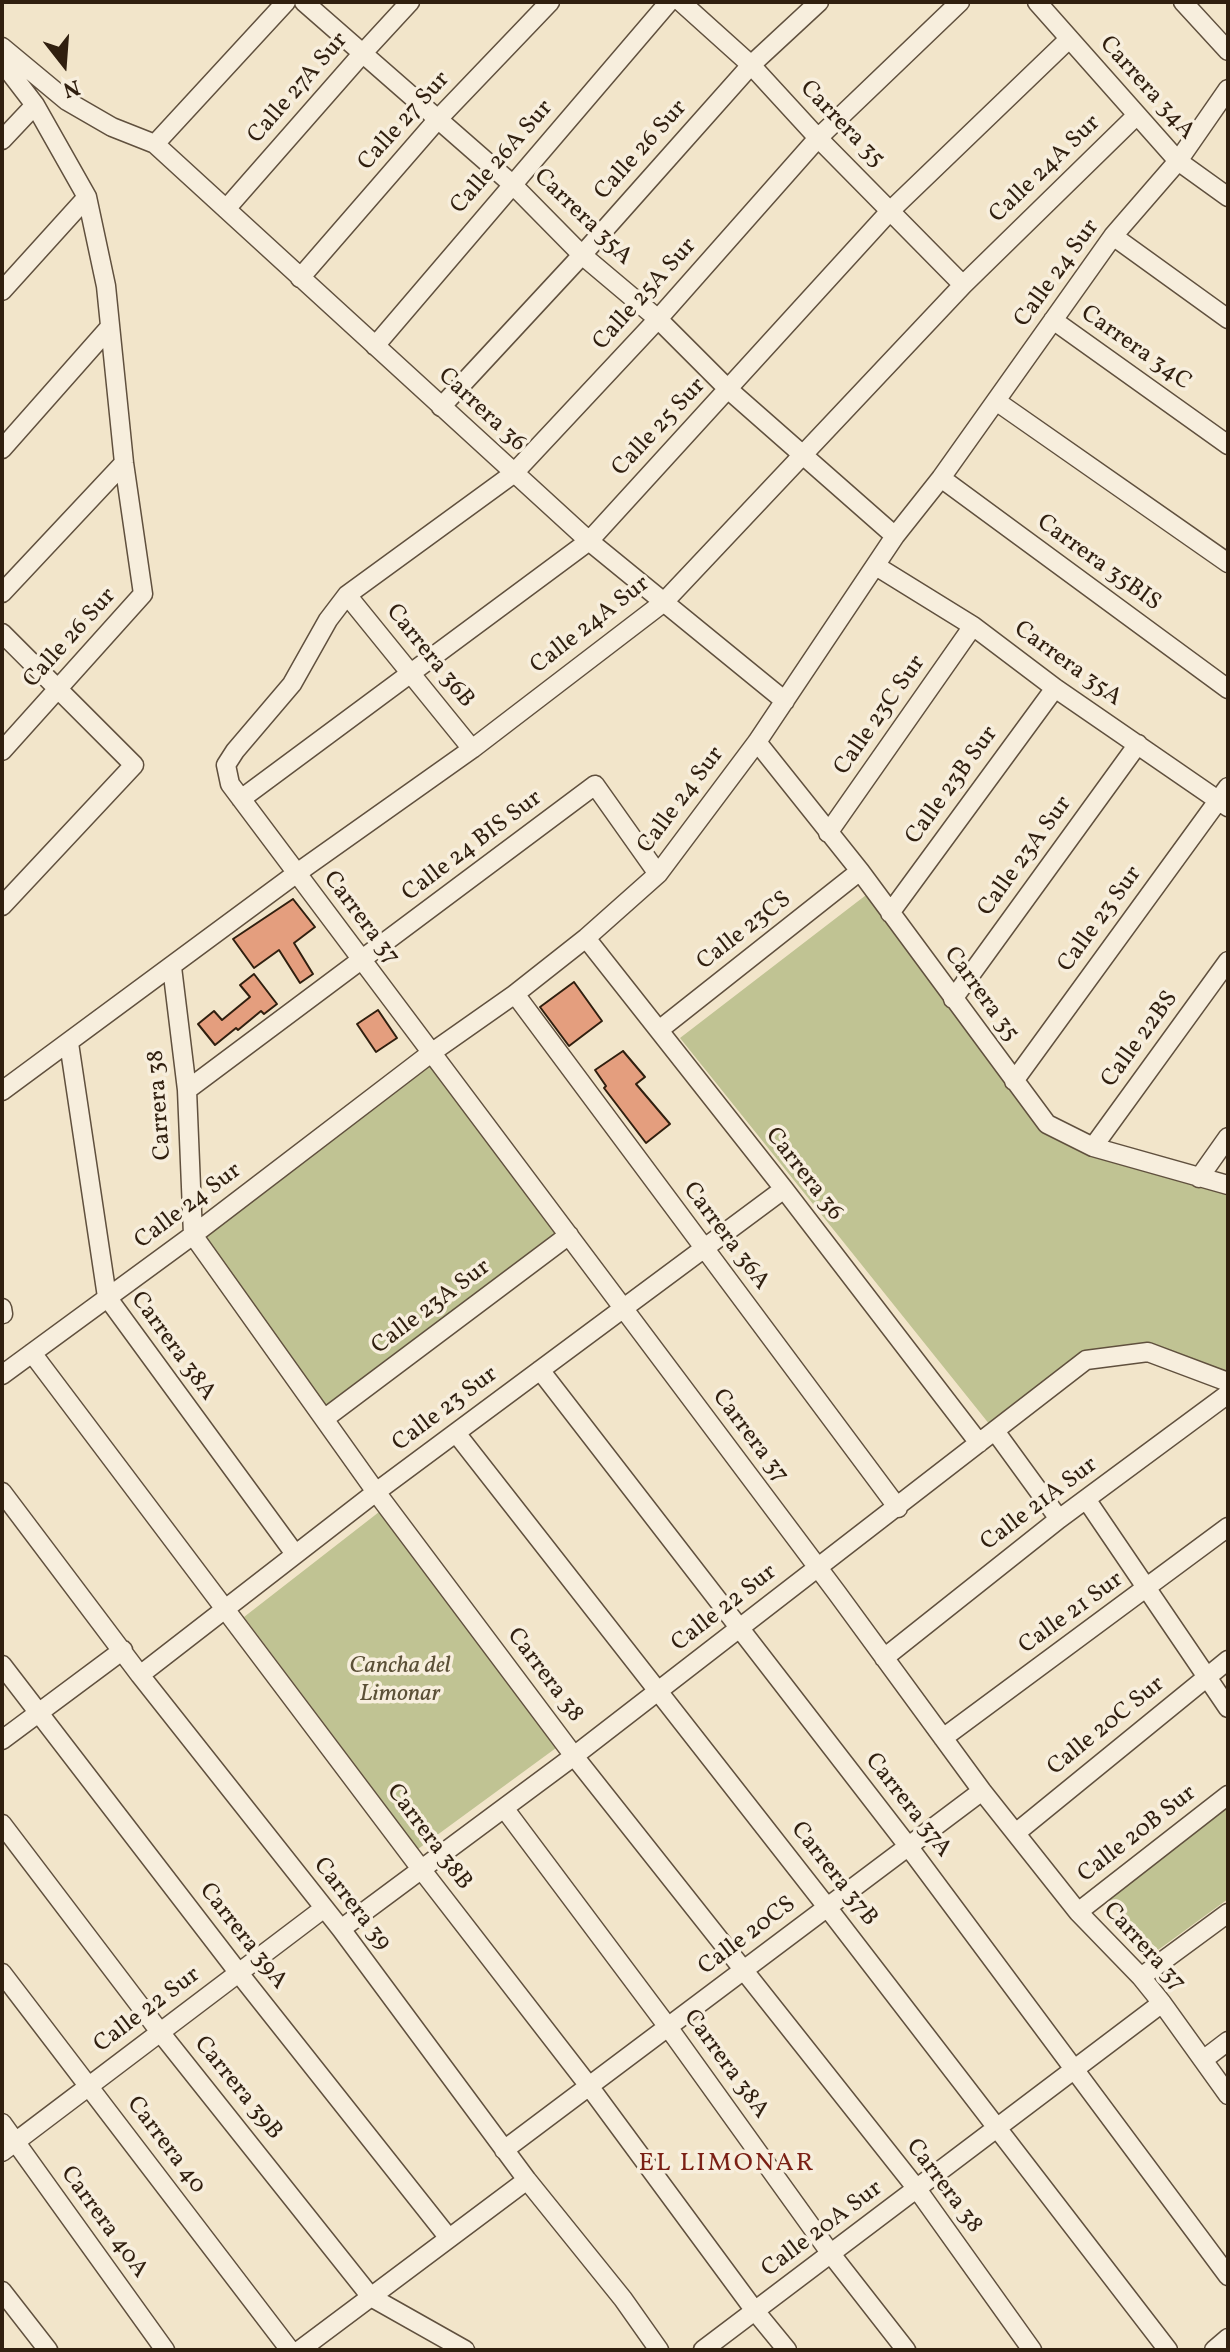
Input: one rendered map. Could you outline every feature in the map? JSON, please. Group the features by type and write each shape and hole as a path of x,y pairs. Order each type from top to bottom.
{"street":[{"path":"2,47 67,101 112,127 155,144 286,2"},
{"name":"Carrera 35A","path":"304,2 512,184 582,255 658,319 729,390 895,536"},
{"name":"Calle 27A Sur","path":"226,209 410,2"},
{"name":"Calle 27 Sur","path":"300,278 438,119 550,2"},
{"name":"Calle 26A Sur","path":"375,346 669,2"},
{"name":"Carrera 35","path":"681,2 751,65 818,138 963,285"},
{"name":"Calle 26 Sur","path":"441,407 751,65 819,2"},
{"name":"Calle 25A Sur","path":"347,595 513,474 658,319 818,138 960,2"},
{"name":"Carrera 34A","path":"1037,2 1178,161 1228,197"},
{"path":"1183,2 1228,51"},
{"name":"Calle 25 Sur","path":"241,799 589,541 890,211 1069,39"},
{"path":"2,62 35,105 87,197 106,286 124,463 2,593"},
{"name":"Calle 24 Sur","path":"2,1375 193,1235 431,1053 515,994 586,938 658,874 757,742 895,536 941,478 1113,236 1178,161 1228,89"},
{"path":"2,140 35,105"},
{"name":"Calle 24A Sur","path":"2,1091 297,873 472,749 664,602 963,285 1137,115"},
{"name":"Carrera 36","path":"155,144 513,474 589,541 785,701"},
{"path":"2,291 87,197"},
{"path":"1113,236 1228,319"},
{"name":"Carrera 34C","path":"1053,320 1228,445"},
{"path":"2,449 109,328"},
{"path":"996,401 1228,563"},
{"name":"Calle 26 Sur","path":"2,751 143,594 124,463"},
{"name":"Carrera 35BIS","path":"941,478 1228,689"},
{"name":"Carrera 35A","path":"876,566 973,626 1055,688 1225,798"},
{"name":"Carrera 36B","path":"347,595 472,749"},
{"name":"Carrera 37","path":"347,595 328,620 292,684 226,765 230,784 982,1791 1078,1912 1141,1977 1228,2095"},
{"name":"Calle 23C Sur","path":"828,833 973,626"},
{"path":"2,633 134,765 2,906"},
{"name":"Calle 23B Sur","path":"890,913 1055,688"},
{"name":"Carrera 35","path":"757,742 860,871 1047,1124 1093,1147 1228,1185"},
{"name":"Calle 23A Sur","path":"953,999 1138,744"},
{"name":"Calle 24 BIS Sur","path":"187,1090 595,785 658,874"},
{"name":"Calle 23 Sur","path":"1014,1081 1225,798"},
{"name":"Calle 23CS","path":"659,1030 860,871"},
{"name":"Carrera 36","path":"586,938 979,1443"},
{"name":"Calle 22BS","path":"1093,1147 1228,961"},
{"name":"Carrera 38","path":"172,967 187,1090 193,1235 376,1492 574,1756 917,2189 1032,2350"},
{"name":"Carrera 36A","path":"515,994 898,1508"},
{"name":"Carrera 38A","path":"69,1043 107,1297 295,1554"},
{"path":"1199,1178 1228,1137"},
{"name":"Calle 23 Sur","path":"140,1675 376,1492 784,1189"},
{"name":"Calle 23A Sur","path":"324,1419 569,1235"},
{"path":"2,1308 3,1314"},
{"name":"Calle 22 Sur","path":"341,1929 574,1756 1086,1360 1148,1352 1228,1382"},
{"name":"Carrera 38B","path":"32,1353 787,2350"},
{"name":"Carrera 37A","path":"540,1370 908,1846 1228,2276"},
{"name":"Calle 21A Sur","path":"884,1658 1059,1519 1228,1394"},
{"path":"995,1431 1059,1519"},
{"name":"Carrera 37B","path":"456,1433 998,2127 1168,2350"},
{"name":"Carrera 39","path":"2,1492 140,1675 341,1929 504,2150 623,2299 659,2350"},
{"path":"1086,1499 1228,1708"},
{"name":"Calle 21 Sur","path":"943,1738 1228,1527"},
{"path":"2,1740 123,1650"},
{"name":"Calle 20C Sur","path":"1017,1832 1228,1660"},
{"name":"Carrera 39A","path":"2,1665 238,1972 448,2237"},
{"name":"Calle 20CS","path":"504,2150 982,1791"},
{"name":"Calle 20B Sur","path":"1078,1912 1228,1795"},
{"name":"Carrera 38A","path":"504,1808 668,2027 831,2254 906,2350"},
{"name":"Carrera 39B","path":"2,1824 160,2032 371,2297 465,2350"},
{"name":"Calle 22 Sur","path":"9,2147 323,1909"},
{"path":"1141,1977 1228,1913"},
{"name":"Carrera 40","path":"2,1973 290,2350"},
{"name":"Calle 20A Sur","path":"703,2350 1162,2003"},
{"path":"1203,2060 1228,2041"},
{"name":"Carrera 40A","path":"2,2123 9,2147 165,2350"},
{"path":"300,2350 527,2180"},
{"path":"2,2291 48,2350"},
{"path":"1214,2350 1228,2338"}],"green space":[{"path":"870,892 1044,1129 1151,1171 1195,1186 1228,1192 1228,1378 1152,1349 1081,1353 990,1425 680,1038"},
{"path":"429,1062 559,1235 327,1410 202,1235"},
{"name":"Cancha del Limonar","path":"379,1512 556,1748 418,1849 244,1617"},
{"path":"1228,1806 1228,1899 1158,1950 1106,1898"}],"building":[{"path":"293,899 315,927 294,943 313,974 300,983 279,950 254,968 233,939"},
{"path":"254,974 277,1004 264,1014 261,1011 215,1045 198,1024 214,1011 222,1020 250,997 240,985"},
{"path":"574,982 602,1021 569,1046 540,1007"},
{"path":"378,1010 397,1038 376,1052 357,1024"},
{"path":"623,1051 645,1077 636,1084 670,1124 646,1143 604,1088 606,1086 595,1070"}],"district":[{"name":"EL LIMONAR","path":"727,2165"}]}
